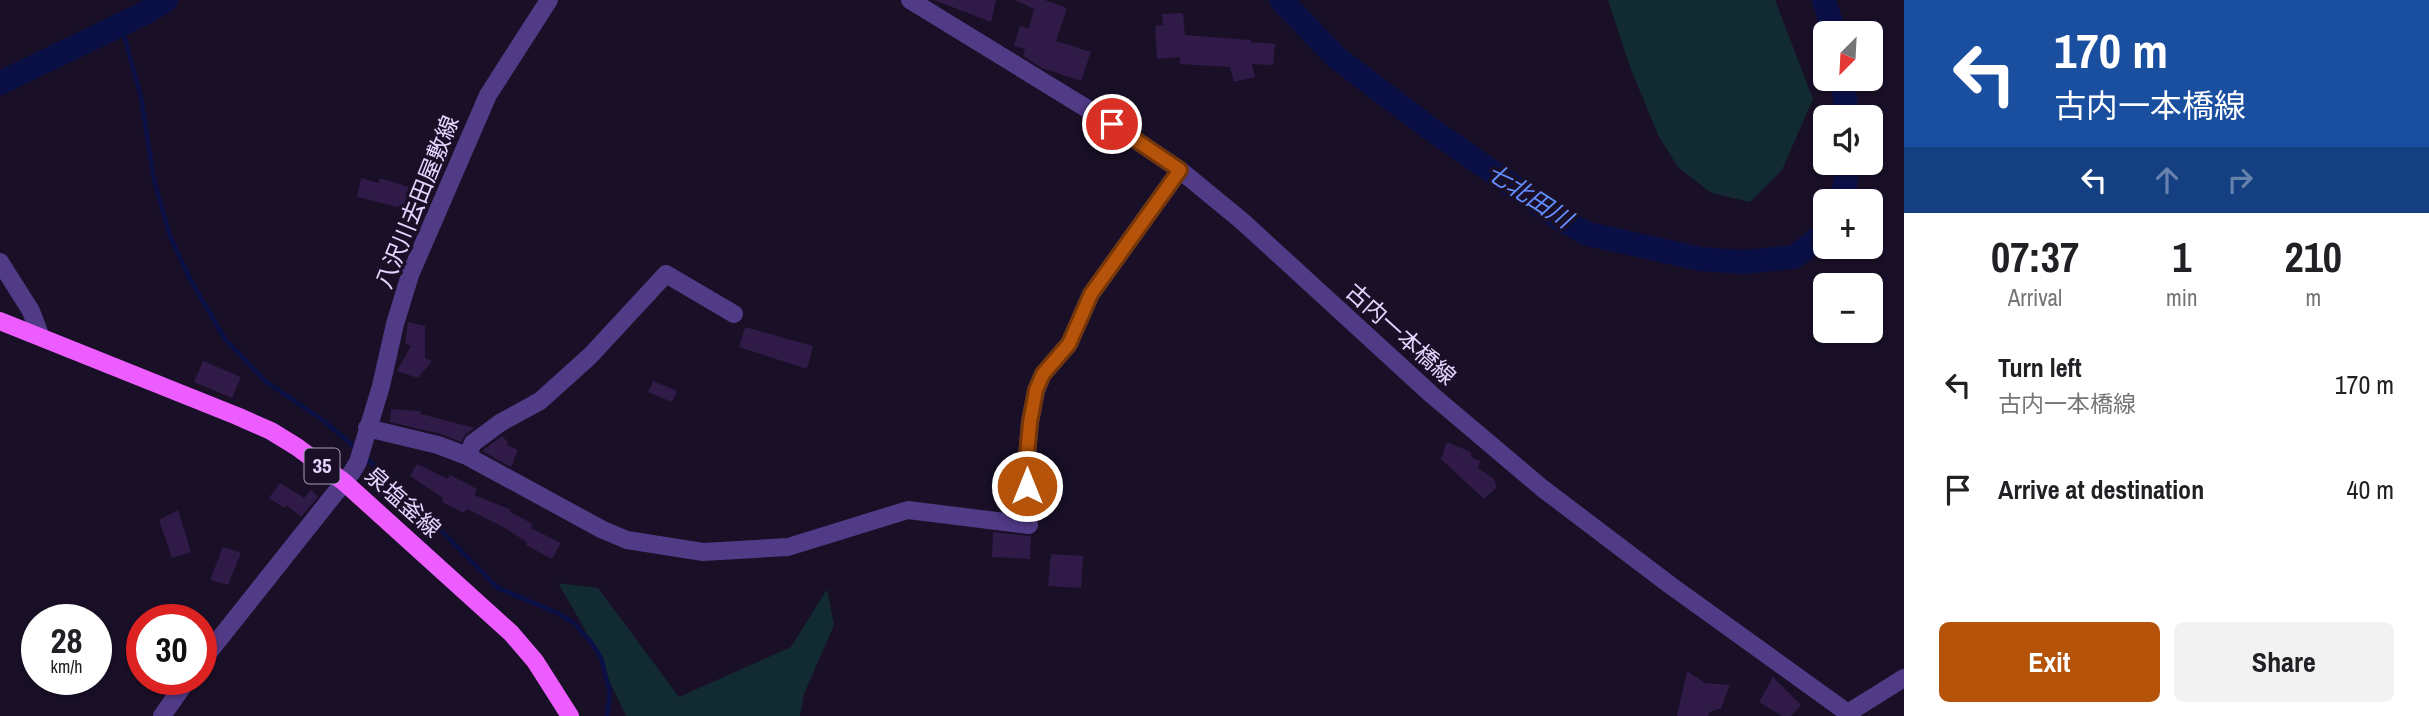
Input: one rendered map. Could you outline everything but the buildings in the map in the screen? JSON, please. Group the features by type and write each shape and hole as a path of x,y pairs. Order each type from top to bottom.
{"main road":[{"name":"泉塩釜線","path":"0,321 271,431 348,477 511,633 535,661 561,711"}],"street":[{"name":"八沢川去田屋敷線","path":"217,642 348,477 381,386 395,324 416,262 488,95 549,0"},
{"name":"古内一本橋線","path":"910,0 1112,124 1180,170 1242,221 1432,395 1542,488 1670,585 1850,714"},
{"path":"366,433 438,445 467,456 603,530 627,540 703,552 788,547 908,510 1029,525 1026,466 1036,390 1043,374 1069,344 1087,299 1180,170"},
{"path":"0,262 31,312 40,335"},
{"path":"467,456 473,443 500,423 540,401 590,356 666,274 734,314"},
{"path":"1850,714 1904,678"},
{"path":"162,716 177,695"}],"shaded area":[{"path":"1608,0 1775,0 1813,99 1782,170 1750,202 1711,193 1678,167 1658,135 1630,67"},
{"path":"558,583 598,588 679,697 791,647 827,589 834,625 804,694 800,716 626,716 583,626"}],"waterway":[{"name":"七北田川","path":"0,83 145,13 166,0"},
{"name":"七北田川","path":"1281,0 1336,57 1428,127 1560,219 1588,234 1700,259 1743,262 1794,257 1813,243"},
{"name":"七北田川","path":"1824,0 1830,21"},
{"path":"121,25 141,97 154,180 170,236 190,279 225,339 265,381 324,421 357,449"},
{"name":"七北田川","path":"1844,91 1846,105"},
{"name":"七北田川","path":"1844,189 1847,175"},
{"path":"366,458 498,588 560,614 574,623 601,658 610,692 607,716"}],"route":[{"path":"1027,486 1030,422 1036,390 1043,374 1069,344 1087,299 1180,170 1112,124"}]}
